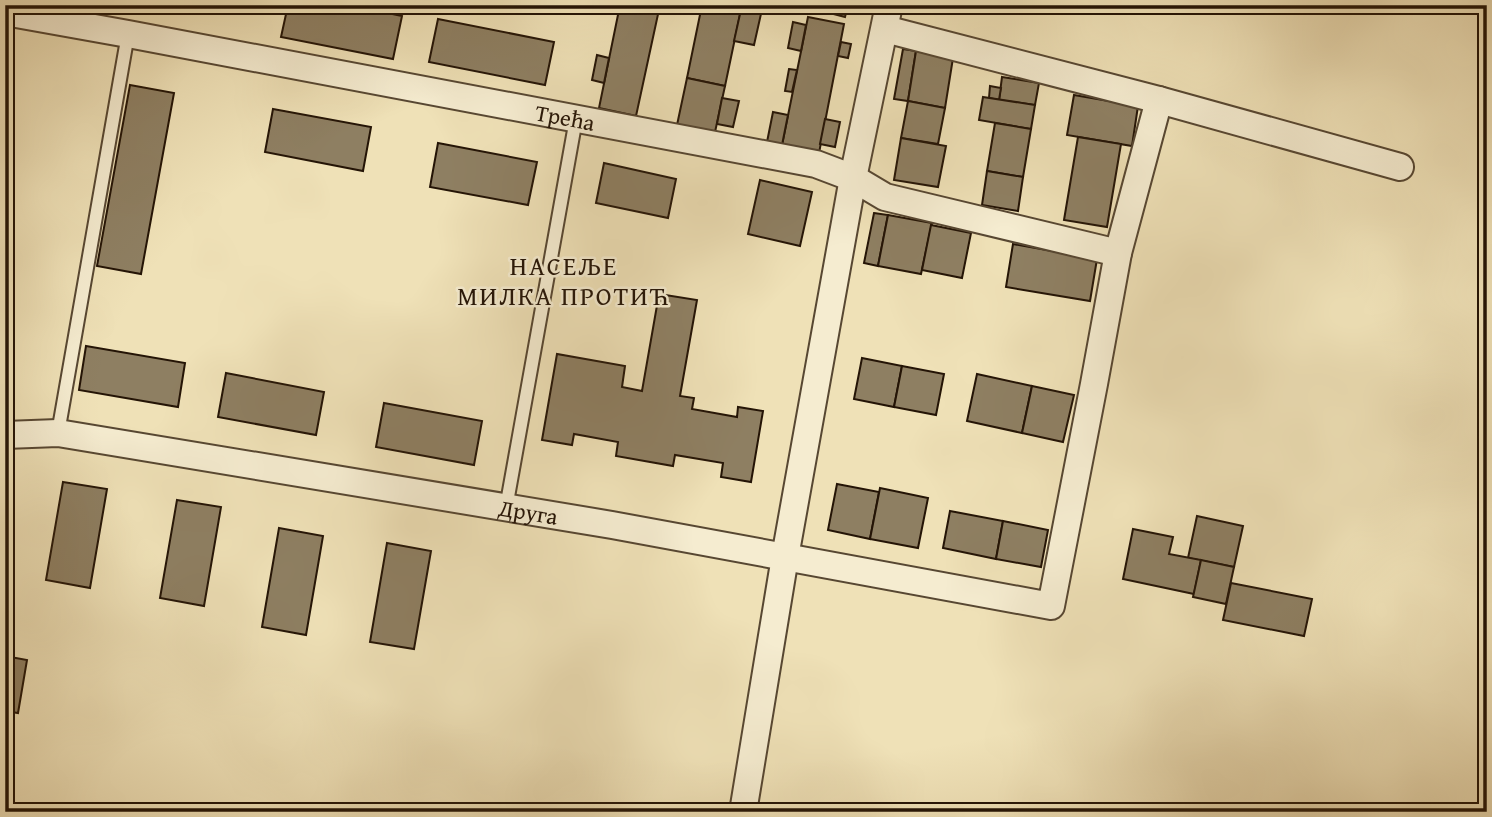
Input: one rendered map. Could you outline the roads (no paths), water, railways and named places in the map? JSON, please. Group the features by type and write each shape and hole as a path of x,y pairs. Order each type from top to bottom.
{"street":[{"name":"Трећа","path":"5,12 816,164 853,178 885,197 1118,254"},
{"path":"743,812 785,557 853,178 887,17 1158,100 1400,167"},
{"path":"1118,254 1158,100"},
{"name":"Друга","path":"5,435 58,433 506,508 1051,606 1118,254"}],"lane":[{"path":"58,433 128,34"},
{"path":"506,508 576,119"}],"district":[{"name":"НАСЕЉЕ МИЛКА ПРОТИЋ","path":"564,280"}]}
